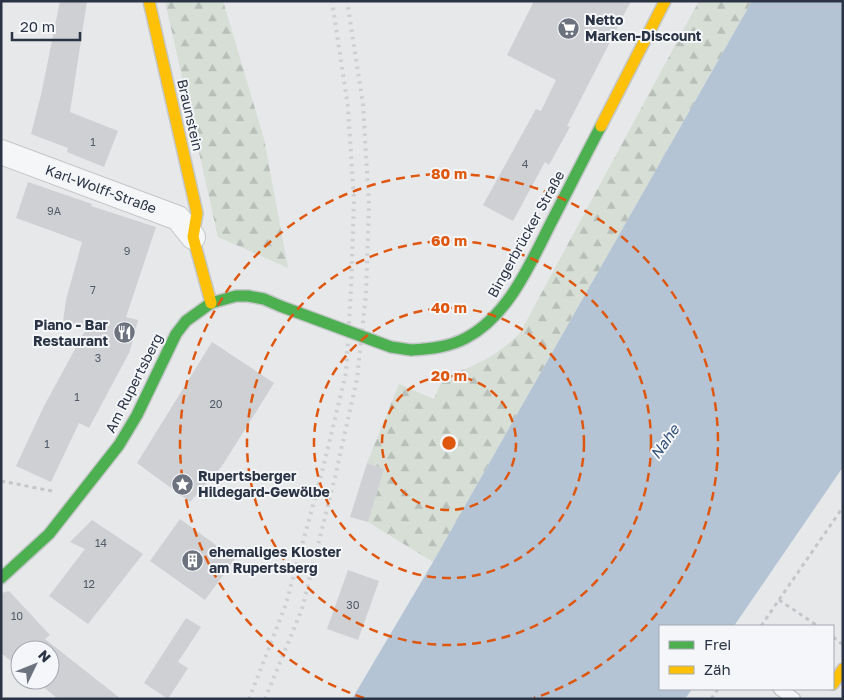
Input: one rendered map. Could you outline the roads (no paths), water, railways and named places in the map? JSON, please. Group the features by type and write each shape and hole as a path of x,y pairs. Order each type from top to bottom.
{"main road":[{"name":"Braunstein","path":"149,1 197,213 193,236"},
{"name":"Bingerbrücker Straße","path":"211,303 229,298 248,296 264,299 391,347 411,350 432,349 462,340 488,323 499,312 525,273 665,1"},
{"path":"193,236 211,303"},
{"name":"Am Rupertsberg","path":"1,578 49,534 119,444 137,415 176,334 198,310 211,303"},
{"path":"834,682 843,669"}],"street":[{"name":"Karl-Wolff-Straße","path":"1,152 178,218 193,236"}],"lane":[{"path":"781,690 794,699"}],"water":[{"name":"Nahe","path":"752,1 843,1 843,467 735,625 659,625 659,690 691,690 685,699 352,699 433,562"}],"railway":[{"path":"249,699 286,604 322,472 346,373 354,201 348,107 332,1"},
{"path":"265,699 302,609 357,379 366,294 369,205 363,104 347,1"}],"place":[{"name":"Netto Marken-Discount","path":"569,28"},
{"name":"Piano - Bar Restaurant","path":"124,333"},
{"name":"Rupertsberger Hildegard-Gewölbe","path":"182,484"},
{"name":"ehemaliges Kloster am Rupertsberg","path":"193,560"}]}
